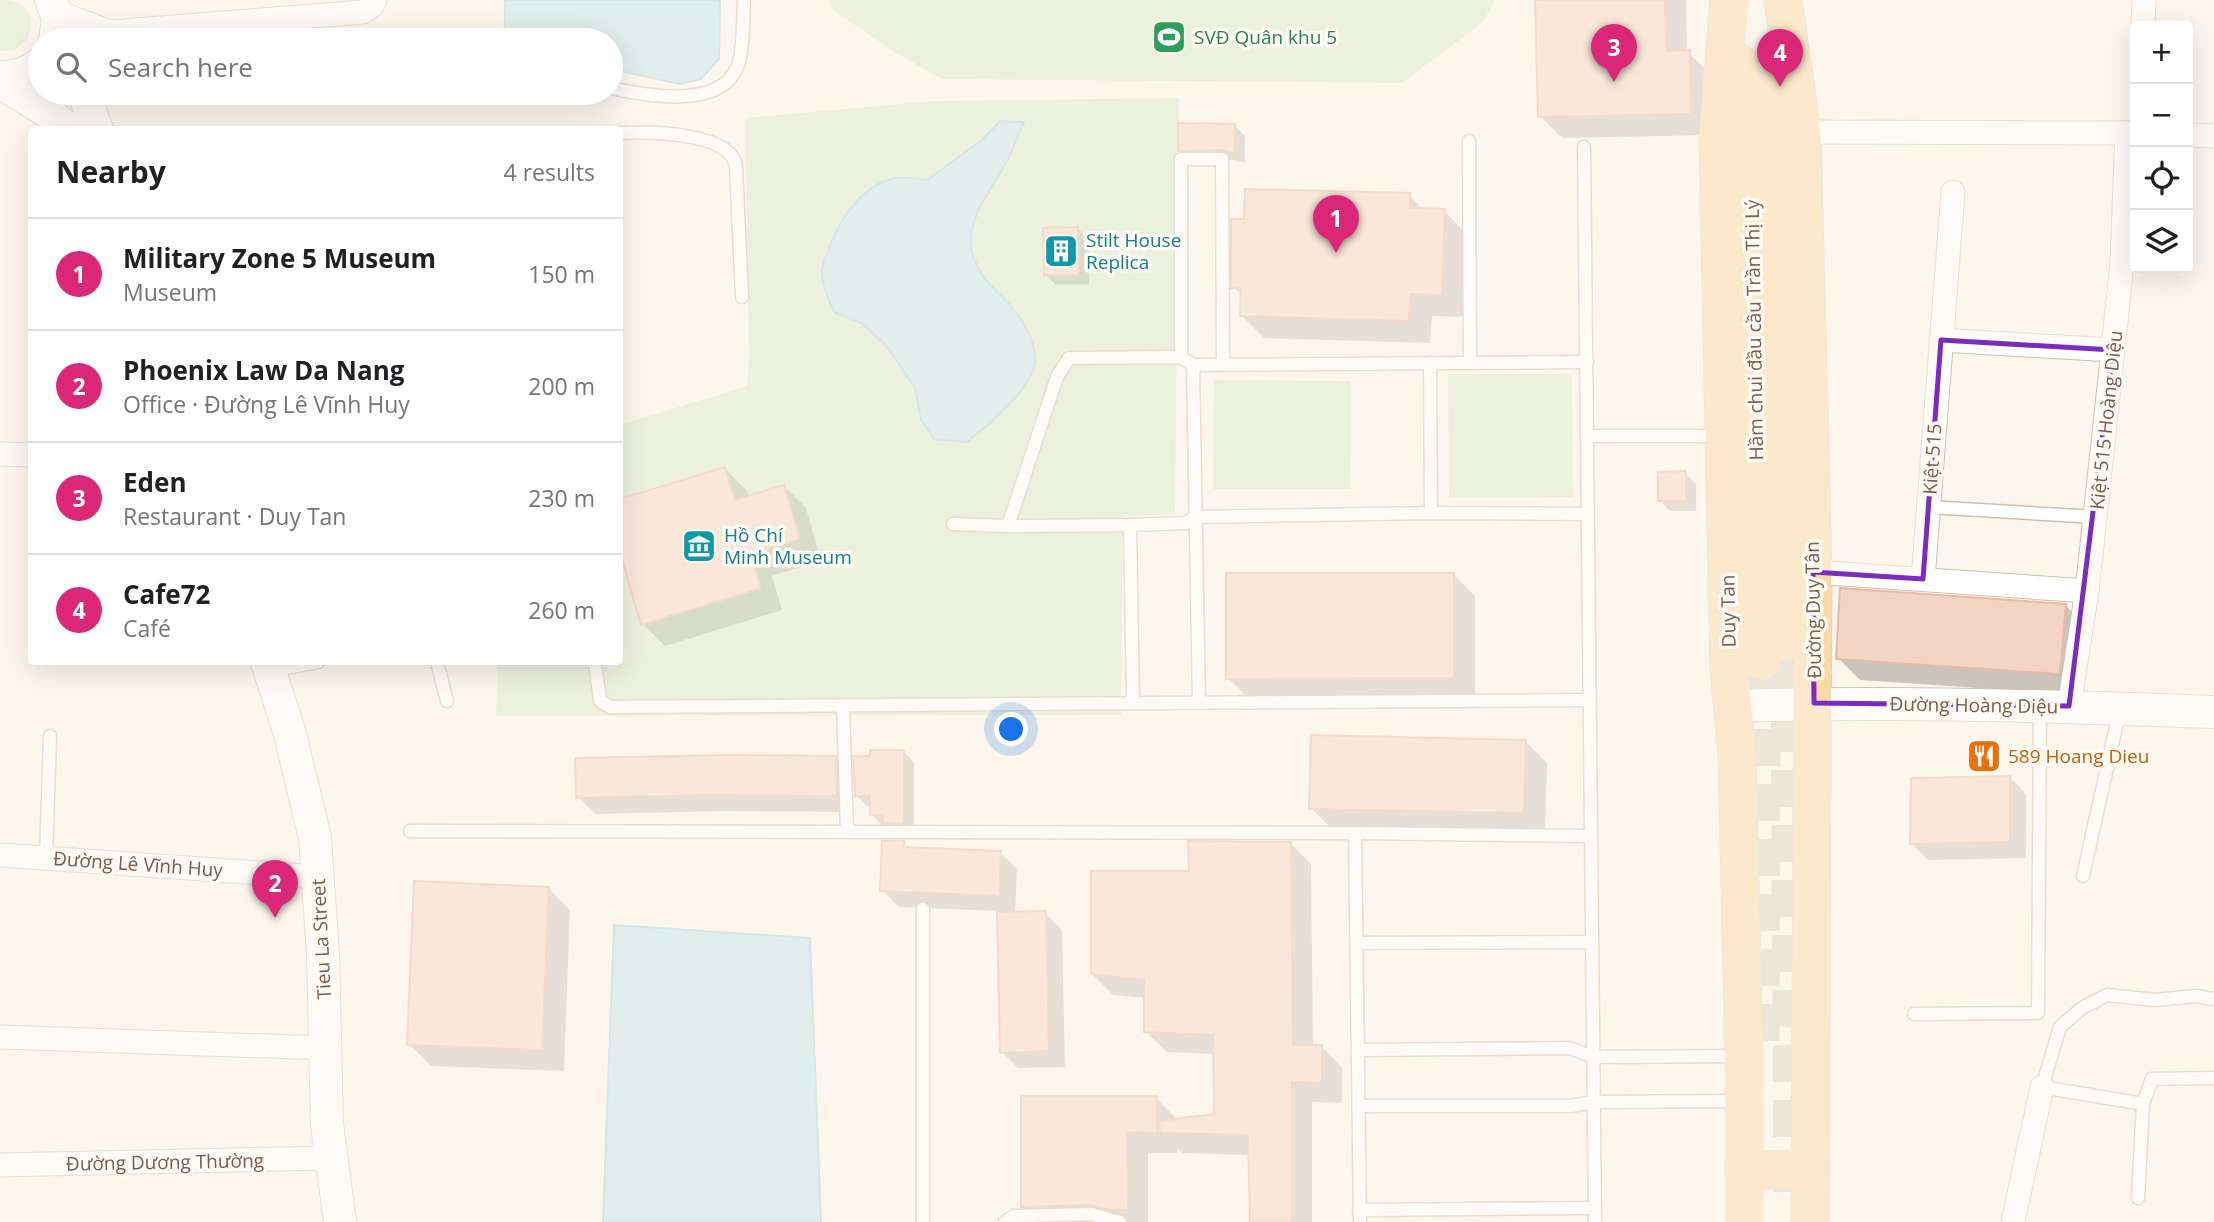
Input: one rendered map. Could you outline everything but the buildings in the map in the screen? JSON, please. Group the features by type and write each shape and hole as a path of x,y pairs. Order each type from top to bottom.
{"main road":[{"name":"Duy Tan","path":"1729,0 1718,141 1729,668 1734,706 1744,1055 1744,1222"},
{"name":"Hầm chui đầu cầu Trần Thị Lý","path":"1729,0 1749,133 1776,660 1775,132 1783,0"},
{"name":"Đường Duy Tân","path":"1783,0 1802,132 1813,572 1810,1222"},
{"path":"0,79 28,72"},
{"path":"0,79 28,98"},
{"path":"38,105 64,126"},
{"path":"88,105 96,126"},
{"name":"Tieu La Street","path":"269,666 290,734 312,826 319,877 330,1158 340,1222"},
{"name":"Đường Hoàng Diệu","path":"1734,706 1814,703 2055,706 2214,712"},
{"path":"1744,1170 1811,1169"}],"street":[{"path":"161,28 363,12 372,6 375,0"},
{"path":"2143,21 2144,0"},
{"path":"57,18 95,28"},
{"path":"1802,132 2130,131"},
{"path":"2193,135 2214,136"},
{"name":"Kiệt 515 Hoàng Diệu","path":"2055,706 2087,591 2132,147"},
{"name":"Kiệt 515","path":"1923,579 1953,192"},
{"path":"1941,340 2113,350"},
{"path":"0,454 28,455"},
{"path":"1813,572 2087,591"},
{"name":"Đường Lê Vĩnh Huy","path":"0,855 319,877"},
{"path":"0,1037 325,1048"},
{"path":"2013,1222 2042,1087"},
{"name":"Đường Dương Thường","path":"0,1165 330,1158"}],"lane":[{"path":"623,90 682,98 723,86 738,65 744,0"},
{"path":"623,133 712,141 732,155 736,166 742,297"},
{"path":"1469,141 1471,362"},
{"path":"1584,147 1595,1222"},
{"path":"1181,357 1181,159 1222,159 1223,365"},
{"path":"1008,526 1057,377 1069,358 1181,357 1193,365 1587,362"},
{"path":"1430,363 1431,513"},
{"path":"1193,365 1199,702"},
{"path":"1587,436 1724,436"},
{"path":"1929,507 2095,517"},
{"path":"953,524 1130,525 1186,523 1195,517 1431,513 1588,514"},
{"path":"1130,525 1133,703"},
{"path":"438,665 447,701"},
{"path":"595,665 600,701 610,707 1590,700"},
{"path":"843,705 847,831"},
{"path":"1914,1014 2038,1013 2055,706"},
{"path":"2083,876 2120,708"},
{"path":"46,858 50,736"},
{"path":"410,831 1355,832 1590,836"},
{"path":"1355,832 1360,1216 1595,1208"},
{"path":"923,909 923,1222"},
{"path":"1358,943 1592,942"},
{"path":"2143,1104 2042,1087 2060,1027 2082,1008 2107,995 2155,1000 2196,996 2214,999"},
{"path":"1359,1050 1570,1048 1594,1057 1744,1055"},
{"path":"2138,1198 2143,1104 2152,1079 2214,1077"},
{"path":"1359,1106 1571,1106 1594,1102 1744,1101"},
{"path":"1005,1222 1014,1216 1091,1214 1120,1222"}],"highlighted area":[{"path":"1941,340 2113,350 2069,706 1814,703 1813,572 1923,579"}],"green space":[{"path":"0,0 23,6 31,23 27,40 13,51 0,51"},
{"name":"SVĐ Quân khu 5","path":"829,0 1495,0 1483,22 1402,83 942,79 894,52 833,10"},
{"path":"1179,98 1175,514 1123,516 1121,715 496,716 498,665 623,665 623,424 747,386 749,355 745,118 934,101"},
{"path":"1448,374 1572,374 1573,497 1449,498"},
{"path":"1214,380 1351,381 1350,489 1213,489"}],"water":[{"path":"505,0 720,0 719,59 701,79 680,84 623,72 623,28 505,28"},
{"path":"1000,121 1024,122 1007,161 974,221 972,252 983,275 1012,307 1026,328 1035,353 1033,372 1027,383 997,417 967,442 934,439 921,420 915,388 888,348 862,323 835,313 824,288 823,265 834,235 863,195 895,178 927,180 983,139"},
{"path":"614,925 810,938 821,1222 603,1222"}],"tunnel":[{"path":"1789,660 1792,1200"},
{"path":"1761,1041 1762,661"}],"place":[{"name":"SVĐ Quân khu 5","path":"1169,37"},
{"name":"Eden","path":"1614,82"},
{"name":"Cafe72","path":"1780,87"},
{"name":"Stilt House Replica","path":"1061,251"},
{"name":"Military Zone 5 Museum","path":"1336,253"},
{"name":"Hồ Chí Minh Museum","path":"699,546"},
{"name":"589 Hoang Dieu","path":"1984,756"},
{"name":"Phoenix Law Da Nang","path":"275,918"}]}
